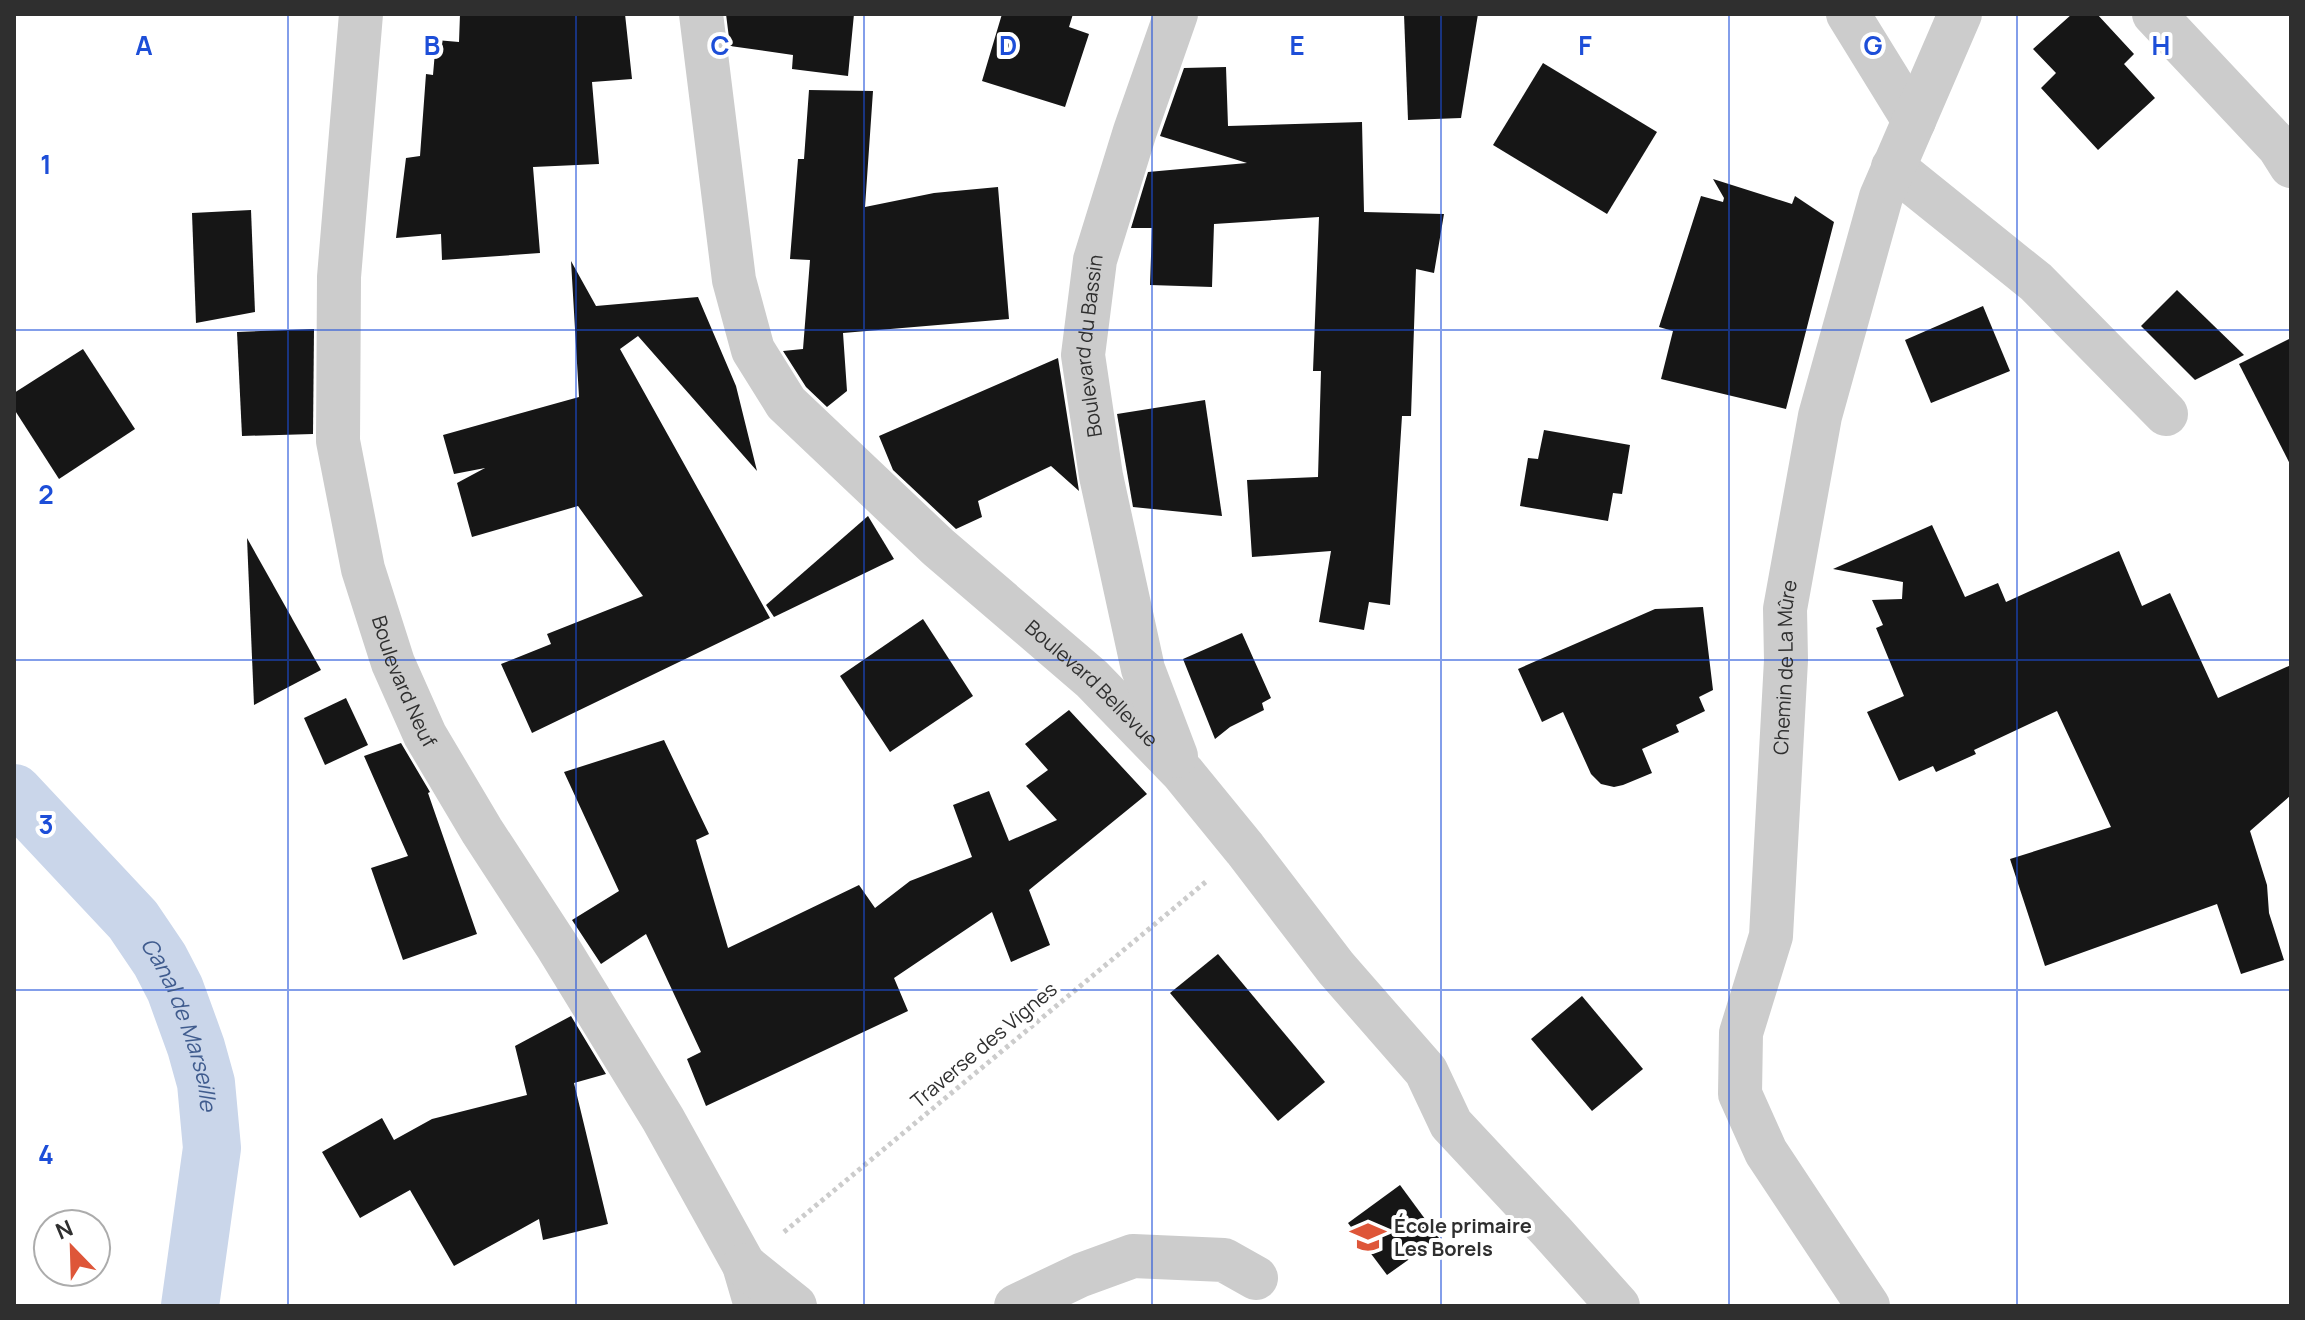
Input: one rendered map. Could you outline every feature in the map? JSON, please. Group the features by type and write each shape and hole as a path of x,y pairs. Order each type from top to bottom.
{"street":[{"name":"Boulevard Neuf","path":"361,14 339,277 338,441 363,569 393,663 425,735 663,1119 744,1265 756,1306"},
{"name":"Boulevard Bellevue","path":"701,14 734,280 753,350 786,403 938,547 1092,679 1183,773 1336,968 1426,1071 1451,1124 1618,1306"},
{"name":"Boulevard du Bassin","path":"1176,14 1095,260 1083,355 1101,476 1143,669 1183,773"},
{"path":"1848,14 1914,121"},
{"name":"Chemin de La Mûre","path":"1868,1306 1766,1152 1740,1094 1741,1033 1771,936 1786,660 1785,609 1820,416 1881,197 1960,14"},
{"path":"2154,14 2279,147 2291,166"},
{"path":"1893,167 2036,282 2166,414"},
{"path":"1016,1306 1081,1275 1133,1256 1224,1260 1256,1278"},
{"name":"Boulevard Neuf","path":"744,1265 795,1306"}],"path":[{"name":"Traverse des Vignes","path":"744,1265 1245,849"}],"building":[{"path":"460,14 625,14 632,79 592,82 599,164 533,167 540,253 442,260 441,234 396,238 406,158 420,156 426,74 433,75 436,40 459,42"},
{"path":"726,14 854,14 848,76 792,69 793,55 730,46"},
{"path":"1002,14 1073,14 1069,27 1089,34 1065,107 982,81"},
{"path":"1404,14 1478,14 1461,118 1408,120"},
{"path":"2072,14 2097,14 2134,54 2124,64 2155,98 2098,150 2041,88 2056,73 2033,49"},
{"path":"1543,63 1657,132 1607,214 1493,145"},
{"path":"1226,67 1228,126 1362,122 1364,212 1444,214 1434,273 1416,269 1411,416 1402,416 1390,605 1369,602 1364,630 1319,622 1331,551 1252,557 1247,480 1318,477 1321,371 1313,371 1319,217 1214,224 1212,287 1150,285 1152,228 1131,228 1148,172 1247,163 1160,136 1184,68"},
{"path":"809,90 873,91 865,207 934,193 998,187 1009,319 843,333 847,391 827,407 806,387 783,351 803,349 810,260 790,259 798,159 804,159"},
{"path":"1713,179 1792,204 1795,196 1834,222 1786,409 1661,379 1673,331 1659,327 1701,196 1723,202 1724,198"},
{"path":"251,210 255,312 196,323 192,213"},
{"path":"571,261 596,306 698,297 736,386 757,471 638,336 620,349 770,618 532,733 501,664 551,644 547,634 643,596 578,506 472,537 457,483 485,468 454,474 443,435 579,397"},
{"path":"2177,290 2244,355 2195,380 2141,326"},
{"path":"1983,306 2010,371 1931,403 1905,340"},
{"path":"314,329 313,434 242,436 237,332"},
{"path":"2291,338 2291,466 2239,364"},
{"path":"83,349 135,429 59,479 14,409 14,393"},
{"path":"1058,358 1079,491 1051,466 978,501 982,517 956,529 893,470 879,436"},
{"path":"1205,400 1222,516 1133,507 1117,414"},
{"path":"1544,430 1630,445 1622,494 1613,493 1608,521 1520,506 1528,458 1538,459"},
{"path":"868,516 894,559 774,617 766,605"},
{"path":"1932,525 1965,597 1998,583 2006,602 2119,551 2142,606 2170,593 2218,698 2291,665 2291,795 2250,831 2267,885 2269,913 2284,960 2241,974 2217,904 2045,966 2010,859 2111,827 2057,711 1974,750 1976,754 1936,772 1933,766 1899,781 1867,712 1904,696 1876,628 1883,625 1872,600 1902,599 1903,582 1833,569"},
{"path":"247,538 321,670 254,705"},
{"path":"1703,607 1713,690 1699,697 1705,711 1676,725 1679,732 1642,749 1652,773 1614,787 1601,784 1591,774 1563,712 1542,722 1518,669 1655,609"},
{"path":"923,619 973,696 890,752 840,676"},
{"path":"1242,633 1271,698 1262,703 1264,710 1230,727 1215,739 1183,659"},
{"path":"346,698 368,745 325,765 304,718"},
{"path":"1069,710 1147,794 1029,890 1050,945 1011,962 992,912 894,978 908,1011 706,1106 687,1059 701,1052 646,934 601,964 572,920 619,891 564,772 664,740 709,834 696,840 728,948 859,885 875,908 910,881 972,857 953,805 989,791 1009,841 1057,820 1026,786 1048,770 1025,744"},
{"path":"401,743 430,792 477,934 403,960 371,868 408,856 364,756"},
{"path":"1218,954 1325,1082 1278,1121 1170,993"},
{"path":"1582,996 1643,1069 1592,1111 1531,1039"},
{"path":"571,1016 606,1074 574,1083 608,1224 543,1240 539,1219 454,1266 410,1190 360,1218 322,1152 382,1118 394,1140 432,1119 527,1095 515,1046"},
{"path":"1400,1185 1439,1238 1387,1275 1348,1223"}],"waterway":[{"name":"Canal de Marseille","path":"14,793 133,920 175,989 196,1047 206,1083 212,1148 190,1306"}],"place":[{"name":"École primaire Les Borels","path":"1368,1237"}]}
